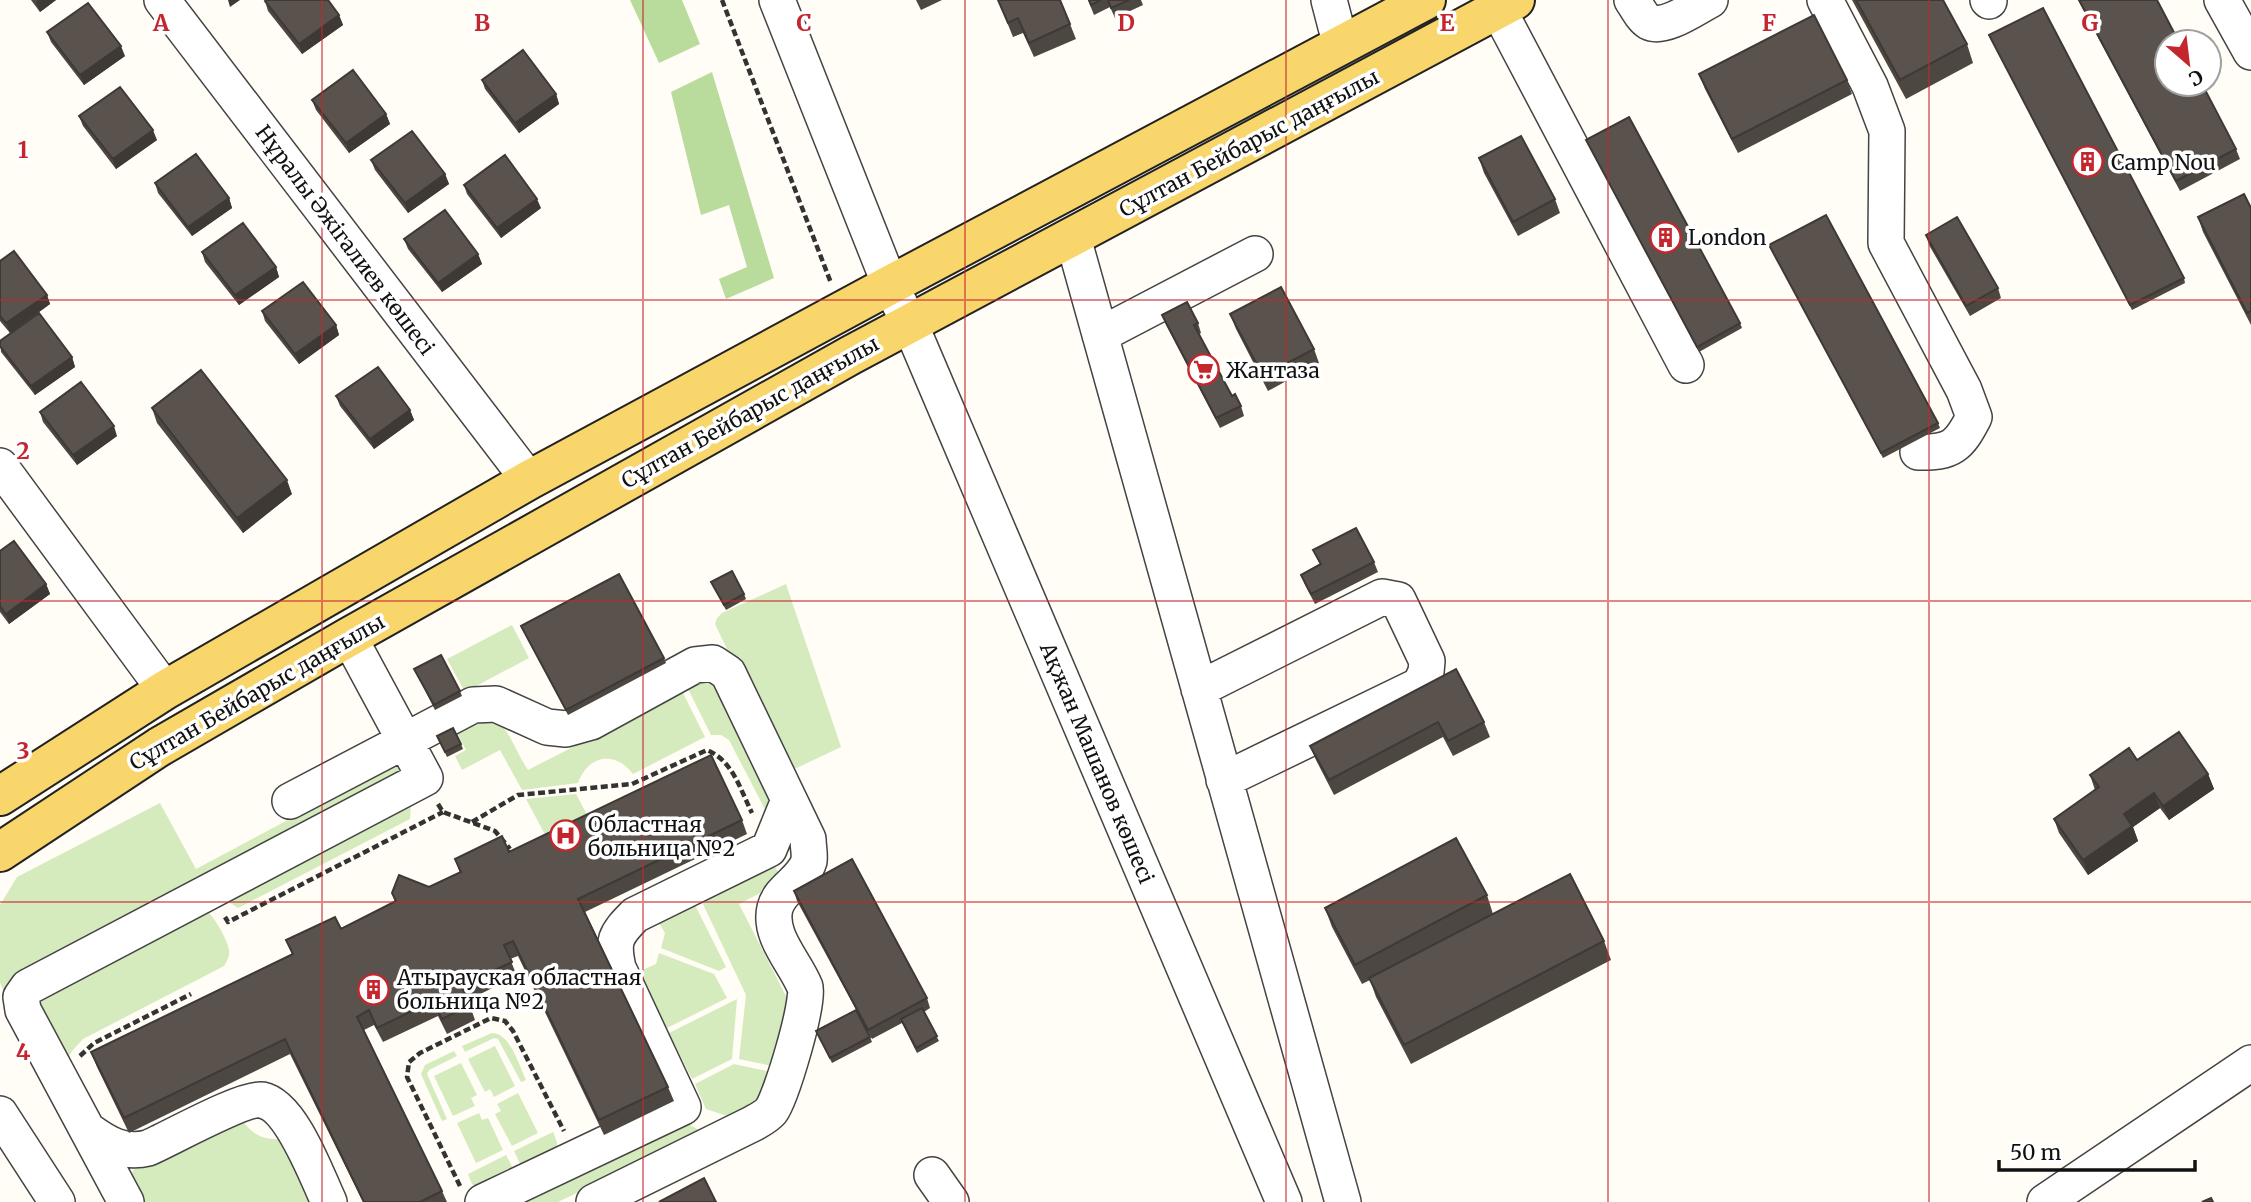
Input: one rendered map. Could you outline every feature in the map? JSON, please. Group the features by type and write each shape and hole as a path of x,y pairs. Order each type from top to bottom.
{"main road":[{"name":"Сұлтан Бейбарыс даңғылы","path":"0,796 165,690 529,481 841,311 1426,0"},
{"name":"Сұлтан Бейбарыс даңғылы","path":"0,852 159,747 349,637 910,324 1507,4"},
{"path":"1333,50 1344,92"}],"street":[{"name":"Нұралы Әжiгалиев көшесi","path":"162,0 529,481"},
{"name":"Ақжан Машанов көшесі","path":"777,0 890,285 910,324 1284,1202"},
{"path":"1329,0 1333,50"},
{"path":"1632,0 1646,21 1655,24 1669,22 1710,0"},
{"path":"1825,0 1870,86 1887,131 1886,243 1964,390 1974,417 1963,439 1941,453 1918,452"},
{"path":"2222,0 2251,52"},
{"path":"1507,4 1686,365"},
{"path":"1073,238 1343,1202"},
{"path":"1100,335 1255,254"},
{"path":"0,466 165,690"},
{"path":"1199,689 1382,597 1398,600 1427,661 1426,672 1420,685 1224,780"},
{"path":"126,1202 23,1010 21,996 28,987 425,778 349,637"},
{"path":"290,801 473,705 496,704 547,727 566,729 591,722 695,665 713,663 729,673 807,839 810,859 800,877 783,892 775,908 774,929 807,990 806,1008 778,1097 771,1111 738,1131 594,1202"},
{"path":"738,1131 683,1107 618,968 614,950 618,932 635,915 769,849 789,800"},
{"path":"2045,1202 2251,1063"},
{"path":"81,1117 119,1148 134,1152 242,1104 262,1100 280,1110 295,1128 329,1202"},
{"path":"472,1196 577,1157 683,1107"},
{"path":"0,1114 57,1202"}],"path":[{"path":"722,0 841,311"},
{"path":"472,822 518,795 632,784 707,750 721,756 730,768 769,849"},
{"path":"425,778 443,812 495,831 510,849"},
{"path":"211,891 228,922 443,812"},
{"path":"81,1117 73,1078 79,1057 94,1043 191,994"},
{"path":"472,1196 407,1077 409,1062 420,1052 491,1018 505,1021 513,1031 577,1157"}],"green space":[{"path":"630,0 682,0 700,44 659,63"},
{"path":"712,72 774,278 726,299 719,279 747,267 729,205 701,215 671,92"},
{"path":"786,584 841,747 786,773 715,624 722,613"},
{"path":"512,625 529,658 465,692 447,659"},
{"path":"710,676 778,797 771,821 729,740 721,735 711,735 687,687"},
{"path":"682,691 705,737 633,774 618,761 602,759 588,766 578,783 522,790 500,750 462,770 455,756 466,750 456,731 487,722 496,723 508,735 528,770"},
{"path":"397,762 401,772 7,998 0,983 0,905 17,877 160,803 196,869"},
{"path":"576,794 591,822 549,842 526,799"},
{"path":"401,799 411,806 410,819 238,908 227,901"},
{"path":"774,865 783,881 739,904 789,1002 772,1066 739,1059 746,995 702,902"},
{"path":"695,905 726,967 719,971 661,948 665,933 659,923"},
{"path":"202,907 214,920 228,945 229,954 224,966 83,1039 64,1066 32,1008 38,991"},
{"path":"659,953 714,974 727,998 667,1028 638,972 656,964"},
{"path":"737,999 732,1059 692,1079 669,1033"},
{"path":"492,1033 498,1034 509,1044 526,1080 521,1082 498,1039 494,1038 465,1052 462,1046"},
{"path":"495,1046 515,1086 494,1097 490,1089 485,1092 468,1059"},
{"path":"454,1051 457,1056 429,1070 427,1074 447,1119 442,1121 421,1074 425,1065"},
{"path":"461,1063 477,1095 471,1098 475,1106 453,1116 434,1076"},
{"path":"734,1064 771,1072 761,1099 730,1117 706,1109 695,1084"},
{"path":"518,1093 538,1133 512,1146 495,1114 501,1111 497,1104"},
{"path":"479,1113 482,1120 488,1118 503,1150 476,1163 457,1123"},
{"path":"239,1117 258,1135 269,1139 283,1139 316,1202 134,1202 129,1176 136,1167"},
{"path":"686,1123 703,1132 558,1202 522,1202"},
{"path":"553,1132 557,1151 524,1172 514,1151"},
{"path":"506,1155 517,1176 480,1189 472,1184 468,1174"}],"building":[{"path":"266,0 328,0 339,15 299,44"},
{"path":"998,0 1060,0 1070,24 1029,43 1018,18 1008,23"},
{"path":"1108,0 1129,0 1111,8"},
{"path":"1856,0 1943,0 1967,44 1900,80"},
{"path":"2079,0 2157,0 2172,28 2153,28 2153,98 2209,98 2236,149 2176,181"},
{"path":"88,3 121,46 80,75 47,32"},
{"name":"Camp Nou","path":"2043,8 2184,278 2130,305 1989,35"},
{"path":"1814,15 1847,80 1732,139 1699,74"},
{"path":"523,50 556,94 515,123 482,80"},
{"path":"353,70 386,114 346,143 312,100"},
{"path":"120,87 153,130 113,159 79,116"},
{"name":"London","path":"1629,117 1740,323 1697,347 1586,140"},
{"path":"412,131 445,174 405,203 371,160"},
{"path":"1521,136 1555,199 1513,222 1479,158"},
{"path":"196,154 229,198 188,227 155,183"},
{"path":"505,155 537,199 497,228 464,185"},
{"path":"2244,194 2251,208 2251,311 2247,313 2198,217"},
{"path":"445,210 478,254 438,283 404,239"},
{"path":"1826,215 1938,423 1881,453 1769,245"},
{"path":"1957,217 1998,288 1966,306 1926,235"},
{"path":"243,223 276,267 235,295 202,252"},
{"path":"14,251 47,295 6,323 0,316 0,261"},
{"path":"303,282 336,325 295,354 262,311"},
{"path":"1281,287 1314,349 1263,376 1230,314"},
{"name":"Жантаза","path":"1187,302 1198,323 1194,325 1232,396 1235,394 1241,406 1216,418 1162,315"},
{"path":"39,313 72,357 31,386 0,346 0,341"},
{"path":"378,367 410,410 370,439 336,396"},
{"path":"201,370 287,480 237,518 152,408"},
{"path":"81,382 114,426 73,455 40,412"},
{"path":"1356,528 1374,562 1311,594 1301,575 1321,564 1313,550"},
{"path":"14,541 46,584 6,614 0,606 0,551"},
{"path":"732,571 744,594 724,605 711,582"},
{"path":"619,574 664,658 566,710 521,626"},
{"path":"441,655 460,691 434,705 414,669"},
{"path":"1456,669 1484,722 1448,741 1438,722 1329,780 1310,746"},
{"path":"453,728 461,744 445,752 437,736"},
{"path":"2179,732 2208,774 2163,806 2154,793 2124,814 2132,826 2083,860 2054,819 2099,787 2090,775 2129,748 2137,760"},
{"name":"Атырауская областная больница №2","path":"711,755 742,820 578,899 668,1087 599,1120 513,941 504,945 512,962 461,986 470,1005 442,1019 433,1001 377,1028 369,1010 357,1017 442,1191 420,1202 364,1202 285,1039 124,1118 91,1052 293,954 286,940 335,917 341,929 396,901 392,893 399,875 429,887 461,872 455,859 502,836 509,852"},
{"path":"1456,838 1487,895 1355,965 1325,908"},
{"path":"852,859 927,998 868,1030 794,891"},
{"path":"1570,874 1604,941 1404,1045 1369,978"},
{"path":"922,1008 937,1036 916,1048 901,1019"},
{"path":"856,1010 870,1037 830,1058 816,1031"},
{"path":"704,1178 716,1202 659,1202"}],"place":[{"name":"Camp Nou","path":"2088,162"},
{"name":"London","path":"1665,237"},
{"name":"Жантаза","path":"1203,370"},
{"name":"Областная больница №2","path":"565,836"},
{"name":"Атырауская областная больница №2","path":"374,989"}]}
